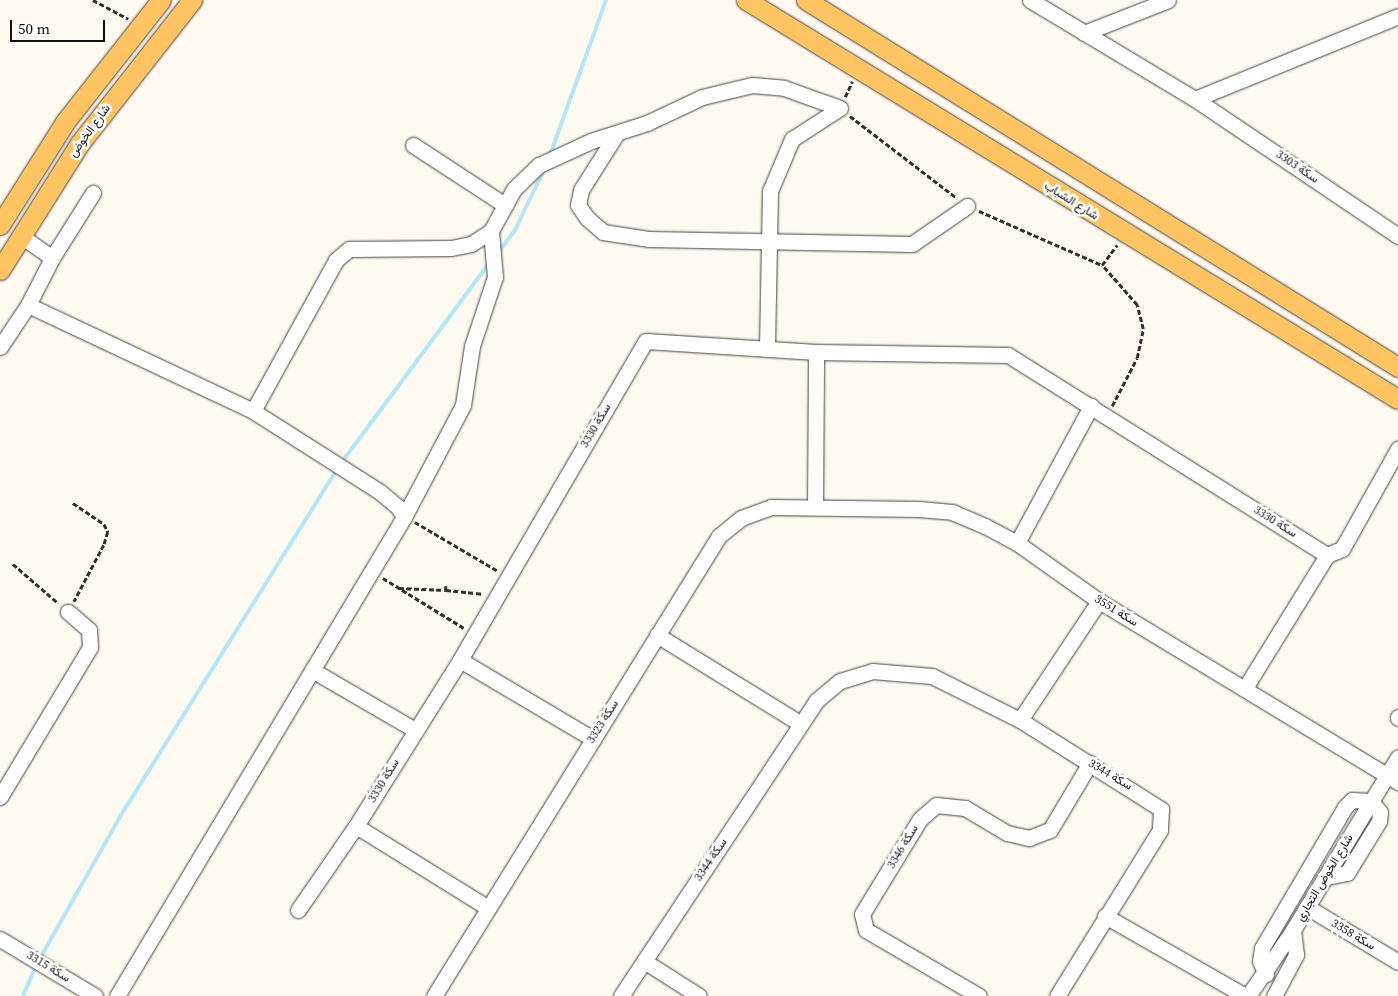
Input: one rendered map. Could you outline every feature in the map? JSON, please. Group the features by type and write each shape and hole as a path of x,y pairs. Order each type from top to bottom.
{"main road":[{"name":"شارع الخوض","path":"0,225 65,122 161,0"},
{"name":"شارع الخوض","path":"0,270 80,143 192,0"},
{"name":"شارع الشباب","path":"746,0 1126,235 1398,399"},
{"path":"806,0 1398,367"}],"street":[{"name":"سكة 3303","path":"1030,0 1195,99 1398,236"},
{"path":"1084,33 1168,0"},
{"path":"1195,99 1398,16"},
{"path":"253,411 336,260 349,249 451,248 472,244 491,231 514,189 539,164 617,132 647,123 702,97 752,85 784,88 840,108"},
{"path":"767,349 771,243 770,191 783,156 792,140 840,108"},
{"path":"617,132 581,190 578,204 587,218 603,232 649,239 771,243 912,244 967,206"},
{"path":"412,145 505,205"},
{"path":"0,346 28,304 52,258 93,193"},
{"path":"117,996 404,517 463,405 472,346 495,277 491,231"},
{"path":"21,236 52,258"},
{"path":"28,304 253,411 380,492 398,507 404,517"},
{"name":"سكة 3330","path":"298,910 356,826 460,660 646,341 816,352 1008,355 1327,556"},
{"path":"815,507 816,352"},
{"path":"1017,543 1098,410"},
{"path":"1245,688 1327,556 1342,549 1398,449"},
{"name":"سكة 3323","path":"434,996 719,536 741,518 770,507 815,507"},
{"name":"سكة 3551","path":"815,507 952,512 1017,543 1099,601 1392,779"},
{"path":"1020,720 1099,601"},
{"path":"0,797 90,647 89,630 68,612"},
{"path":"657,634 801,724"},
{"path":"460,660 593,739"},
{"path":"312,670 415,730"},
{"name":"سكة 3344","path":"621,996 816,701 840,681 872,671 932,676 1020,720 1148,799 1161,809 1160,830 1105,916"},
{"name":"شارع الخوض التجاري","path":"1247,996 1266,974 1371,801 1392,779 1398,757"},
{"name":"سكة 3346","path":"979,996 866,930 862,914 920,819 936,805 965,808 1007,833 1029,838 1050,830 1090,763"},
{"path":"1266,974 1260,961 1262,948 1345,807 1352,800 1371,801"},
{"path":"356,826 488,908"},
{"name":"سكة 3358","path":"1307,907 1398,962"},
{"path":"1057,996 1105,916 1247,996"},
{"path":"1274,996 1296,955 1293,930"},
{"name":"سكة 3315","path":"0,939 95,996"},
{"path":"644,961 699,996"}],"path":[{"path":"93,0 141,26"},
{"path":"858,69 840,108 967,206 1102,265 1137,305 1143,329 1142,344 1130,374 1115,403 1098,410"},
{"path":"1102,265 1126,235"},
{"path":"13,564 68,612 104,545 108,532 104,524 73,503"},
{"path":"404,517 508,577"},
{"path":"372,570 398,588 475,634"},
{"path":"398,588 466,590 496,598"}],"waterway":[{"path":"550,155 606,0"},
{"path":"497,254 515,230 545,168"},
{"path":"342,462 488,265"},
{"path":"39,960 121,815 338,468"},
{"path":"23,996 36,966"}]}
